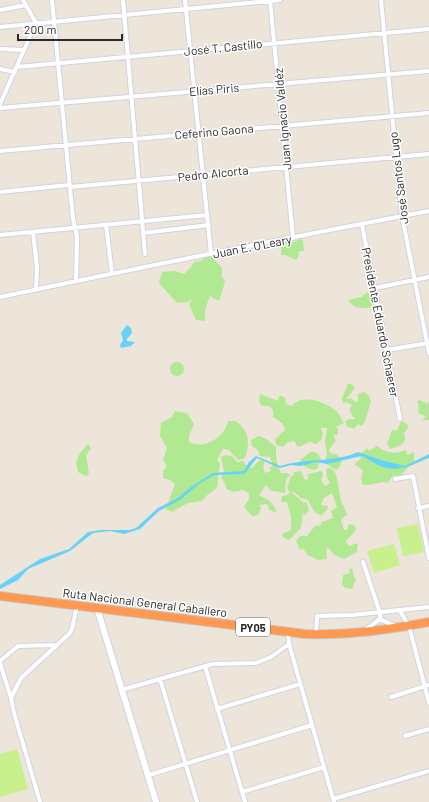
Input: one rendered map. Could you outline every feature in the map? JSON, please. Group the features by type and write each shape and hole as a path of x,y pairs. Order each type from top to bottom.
{"highway":[{"name":"Ruta Nacional General Caballero","path":"0,596 316,635 359,633 405,627 429,622"}],"street":[{"path":"23,0 36,24"},
{"path":"52,0 73,219 76,227 76,281"},
{"path":"123,0 145,254"},
{"path":"185,0 201,174 209,225 211,254"},
{"name":"Juan Ignacio Valdéz","path":"270,0 293,238"},
{"path":"0,26 36,24 280,0"},
{"name":"José Santos Lugo","path":"381,0 391,116 402,216 429,353"},
{"path":"0,10 26,5"},
{"path":"0,104 36,24"},
{"name":"José T. Castillo","path":"17,66 429,29"},
{"path":"0,49 24,50"},
{"path":"0,69 15,72"},
{"name":"Elías Piris","path":"0,108 63,104 429,71"},
{"path":"0,92 5,93"},
{"name":"Ceferino Gaona","path":"0,151 197,132 429,113"},
{"name":"Pedro Alcorta","path":"0,192 69,185 70,187 139,182 201,174 429,154"},
{"name":"Juan E. O'Leary","path":"0,297 112,273 429,211"},
{"path":"0,235 207,216"},
{"path":"106,225 112,273"},
{"path":"143,233 209,225"},
{"name":"Presidente Eduardo Schaerer","path":"362,225 400,419"},
{"path":"32,232 37,268 36,290"},
{"path":"375,288 429,277"},
{"path":"387,350 428,343"},
{"path":"395,479 413,476 418,508 429,558"},
{"path":"418,508 429,506"},
{"path":"363,562 380,613 380,619"},
{"path":"11,698 21,678 64,640 72,629 77,606"},
{"path":"97,608 156,802"},
{"path":"316,635 318,616 380,613 429,608"},
{"path":"400,611 427,685 429,703"},
{"path":"380,619 405,627"},
{"path":"359,633 380,619"},
{"path":"288,631 289,644 334,800 429,771"},
{"path":"121,690 213,664 256,663 271,656 289,644"},
{"path":"40,802 0,662 18,646 58,645"},
{"path":"205,666 245,802"},
{"path":"160,679 198,802"},
{"path":"217,709 300,684"},
{"path":"390,697 427,685"},
{"path":"149,775 312,725"},
{"path":"405,736 429,729"},
{"path":"242,792 324,767"}],"green space":[{"path":"300,239 303,240 304,251 298,252 299,255 296,260 285,255 281,255 281,246 285,242 294,242"},
{"path":"205,257 212,257 222,268 222,276 225,282 219,301 210,295 205,310 205,321 196,320 189,304 192,299 187,302 177,303 159,283 162,272 174,271 184,274 194,262 201,261"},
{"path":"367,292 371,293 375,298 371,307 358,308 348,300 362,297"},
{"path":"174,362 180,362 184,366 184,372 180,376 174,376 170,372 170,366"},
{"path":"348,384 351,384 355,388 347,399 351,398 355,402 358,401 358,394 364,392 369,396 371,402 364,423 362,426 358,424 354,429 346,426 346,421 355,419 349,410 352,405 347,402 343,403 342,398"},
{"path":"260,394 278,401 280,395 285,398 286,404 292,406 296,402 302,400 314,400 327,405 337,412 344,423 336,427 338,429 338,435 333,435 336,441 329,449 330,453 336,454 341,458 339,468 336,470 325,463 327,454 325,441 327,428 321,428 323,434 321,440 316,444 310,442 298,447 294,441 288,442 283,447 276,445 275,439 285,430 283,424 273,417 273,410 269,406 262,406 259,401"},
{"path":"420,400 428,404 429,400 429,420 422,420 426,416 418,413 419,407 417,401"},
{"path":"175,411 187,413 194,424 189,436 189,442 195,444 208,443 219,437 228,421 234,421 246,432 248,447 245,458 238,460 229,450 223,449 217,460 220,463 217,488 202,501 188,503 172,512 166,509 175,484 170,480 163,478 163,471 167,466 163,460 167,448 160,436 161,423 172,417"},
{"path":"401,421 407,424 408,428 404,433 405,440 401,445 390,449 387,444 390,434 393,429 395,431 398,429"},
{"path":"259,436 266,439 276,447 279,470 281,473 287,473 290,475 286,480 285,493 272,491 266,485 259,495 270,501 277,511 274,512 268,509 269,506 266,504 259,505 261,508 259,514 253,517 244,507 249,499 249,493 243,490 234,492 226,489 225,483 221,478 224,472 221,457 226,455 233,457 237,462 243,461 246,465 252,468 259,461 263,460 265,461 263,467 265,473 271,471 270,467 273,466 270,457 260,456 258,450 252,446 251,440"},
{"path":"88,444 91,449 86,455 89,474 86,476 78,472 76,462 80,453"},
{"path":"377,446 391,452 405,450 408,455 414,452 414,461 399,477 393,475 388,483 382,482 363,485 361,479 363,470 355,465 356,462 361,459 360,455 367,448 369,451"},
{"path":"312,451 318,454 323,463 319,463 317,469 314,470 305,467 300,460"},
{"path":"329,468 336,474 341,501 347,514 341,520 344,530 347,530 349,524 355,526 356,530 346,541 347,544 349,546 358,543 357,552 344,559 334,555 329,548 326,549 327,559 317,560 307,555 302,548 300,550 296,541 300,536 307,536 315,526 321,525 322,522 333,518 331,511 337,507 332,493 324,498 321,504 323,506 327,505 328,508 322,515 314,511 307,499 301,498 294,492 291,492 304,503 306,501 309,511 305,515 303,513 301,528 289,540 283,537 282,534 291,530 291,517 287,502 281,502 282,496 288,495 290,492 287,488 291,476 294,475 294,472 301,471 305,480 308,479 308,474 321,471 323,474 321,480 325,486 330,483 327,478 326,469"},
{"path":"418,524 424,552 403,556 397,528"},
{"path":"394,544 400,565 374,573 367,551"},
{"path":"352,568 356,579 352,589 346,588 342,585 343,575 350,573 349,570"},
{"path":"17,749 28,789 0,797 0,754"}],"water":[{"path":"127,325 131,328 132,333 127,341 135,342 131,346 121,348 120,345 123,340 121,333"},
{"path":"358,452 384,461 405,466 429,454 429,458 404,468 392,469 385,468 361,456 327,464 316,462 301,466 291,465 280,468 257,458 244,474 214,475 199,484 180,500 159,511 140,529 124,534 110,531 93,533 70,551 28,569 18,580 0,589 0,585 40,559 69,549 88,532 101,530 130,530 136,528 158,508 178,498 191,487 213,473 244,471 249,462 256,456 280,466 299,462 339,458"}]}
